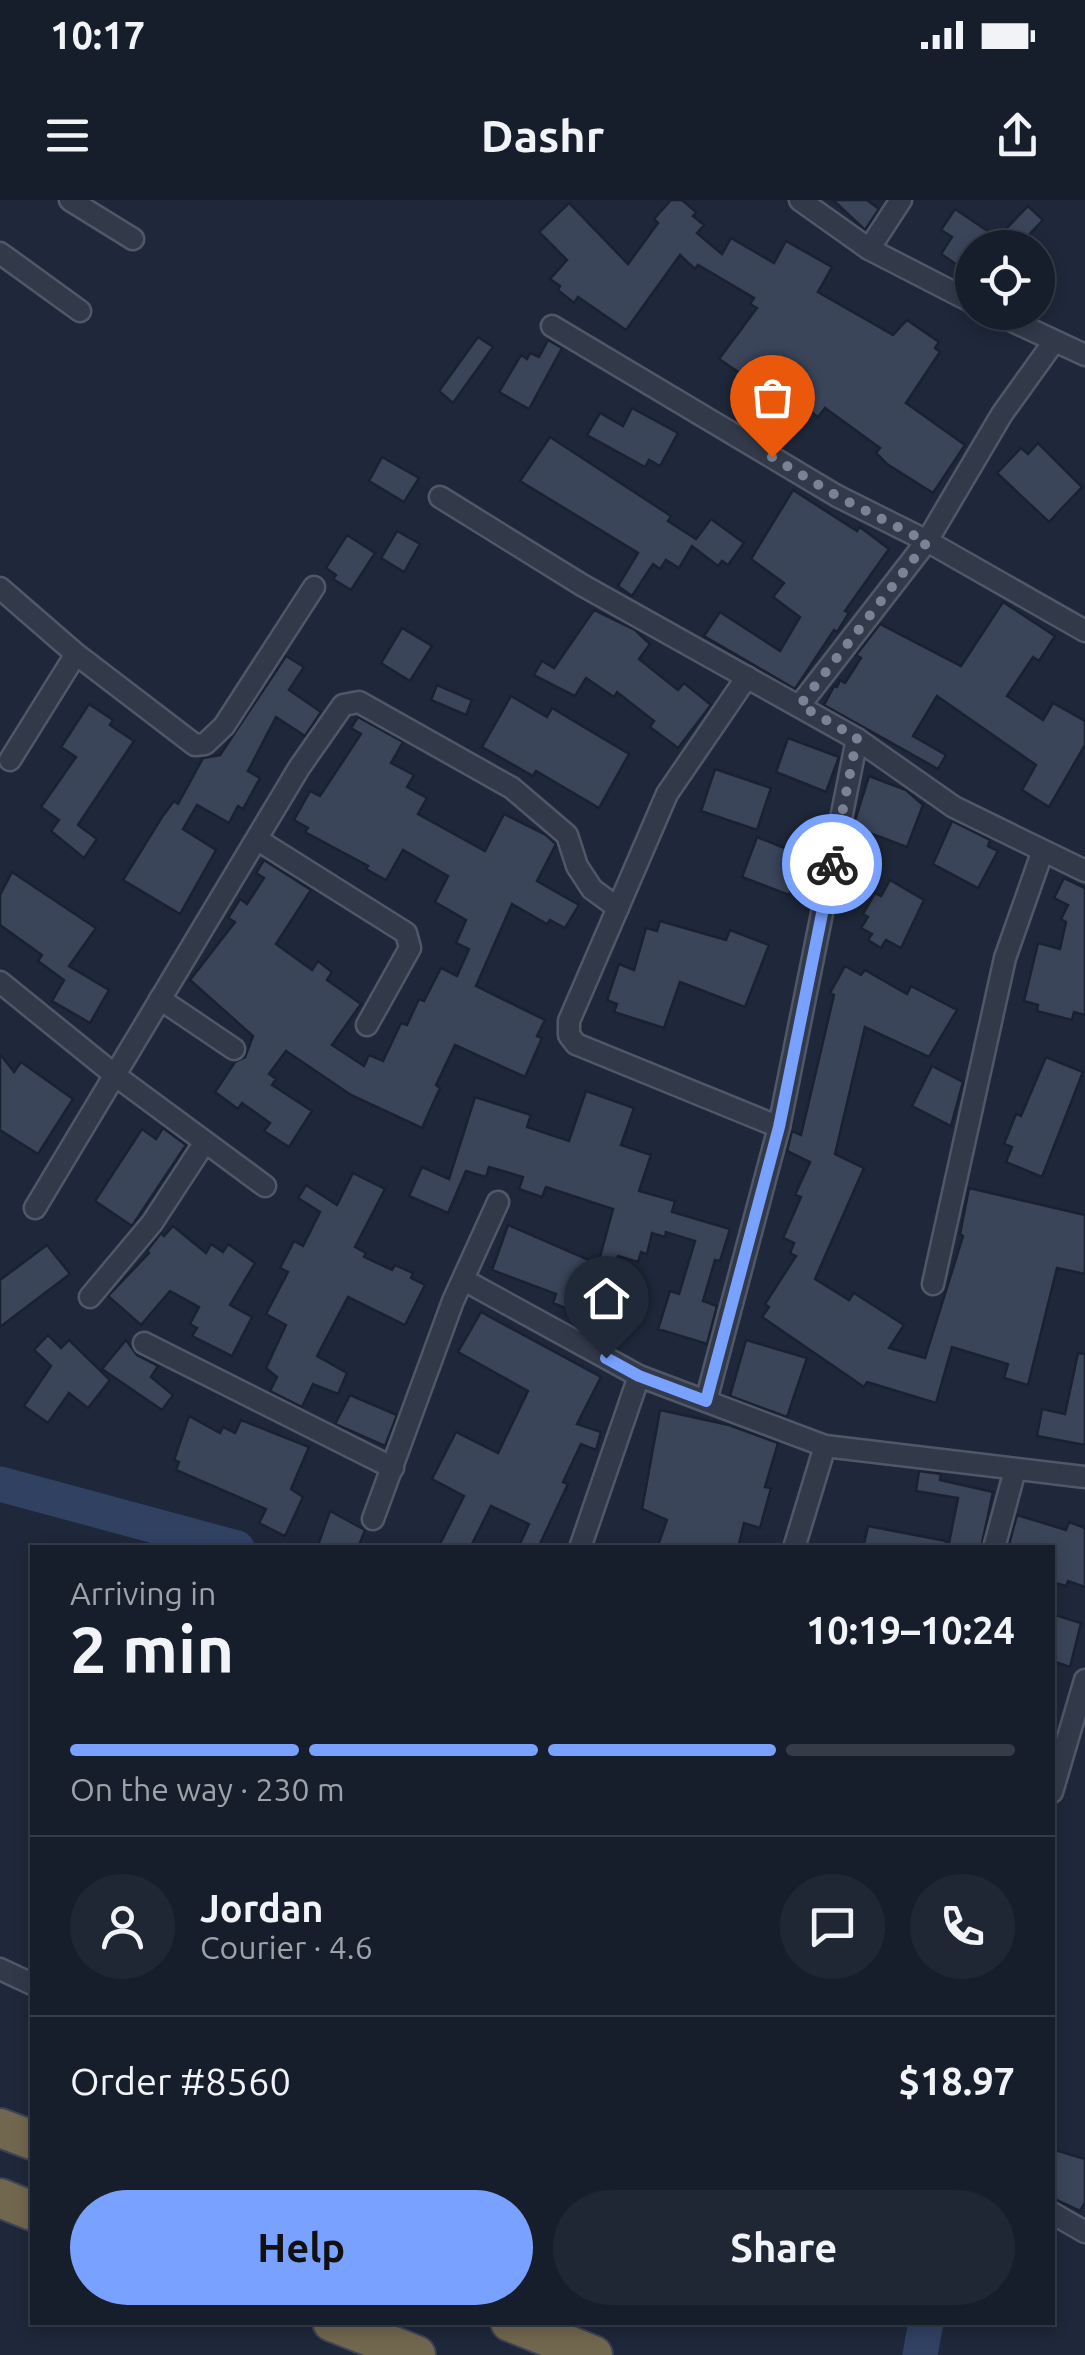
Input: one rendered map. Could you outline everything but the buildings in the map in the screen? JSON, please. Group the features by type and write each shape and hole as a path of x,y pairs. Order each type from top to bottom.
{"highway":[{"path":"0,2128 30,2139"},
{"path":"0,2198 30,2209"},
{"path":"340,2325 416,2355"},
{"path":"518,2325 593,2355"}],"street":[{"path":"70,200 133,239"},
{"path":"800,200 870,249 955,293"},
{"path":"870,249 902,200"},
{"path":"0,253 80,311"},
{"path":"552,326 837,496 1085,631"},
{"path":"1027,330 1085,355"},
{"path":"800,705 927,542 1002,414 1054,344"},
{"path":"440,497 582,585 857,738 954,807 1085,872"},
{"path":"0,588 76,654 195,745 205,744 224,726 314,587"},
{"path":"10,760 76,654"},
{"path":"748,677 668,794 569,1022 569,1035 576,1044 779,1127"},
{"path":"36,1208 299,768 343,705 359,702 512,788 567,835 577,866 592,888 618,908"},
{"path":"706,1401 779,1127 857,738"},
{"path":"258,840 406,933 410,948 366,1025"},
{"path":"933,1284 1005,958 1042,853"},
{"path":"0,982 116,1076 266,1186"},
{"path":"160,999 234,1048"},
{"path":"90,1297 152,1223 204,1142"},
{"path":"373,1519 464,1280 498,1202"},
{"path":"464,1280 639,1376 825,1446 1085,1476"},
{"path":"144,1343 393,1468"},
{"path":"581,1545 639,1376"},
{"path":"795,1545 825,1446"},
{"path":"995,1545 1015,1470"},
{"path":"1055,1782 1085,1680"},
{"path":"0,1969 30,1983"},
{"path":"1055,2215 1085,2232"}],"waterway":[{"path":"0,1484 226,1545"},
{"path":"920,2355 925,2325"}],"way so far":[{"path":"772,457 927,542 800,705 857,738 832,864"}],"route":[{"path":"606,1358 639,1376 706,1401 779,1127 832,864"}]}
